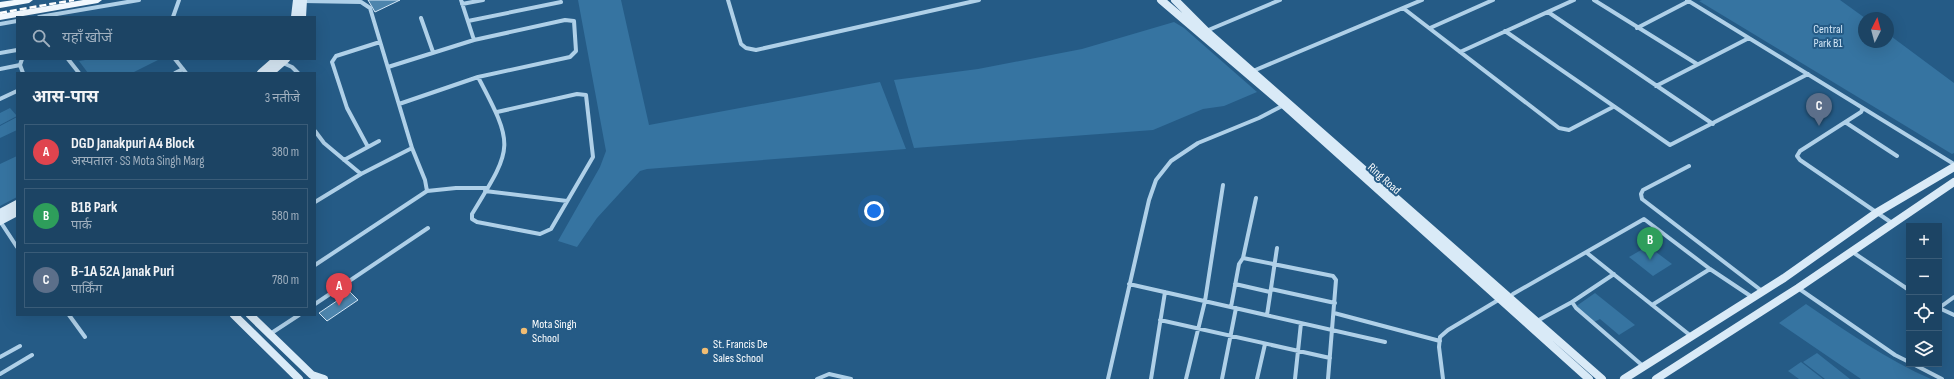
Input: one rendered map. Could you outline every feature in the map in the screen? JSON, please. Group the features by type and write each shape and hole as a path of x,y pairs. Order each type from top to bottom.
{"main road":[{"path":"0,5 29,0"},
{"path":"19,16 38,15 98,0"},
{"path":"0,17 16,16"}],"street":[{"path":"38,15 139,0"},
{"path":"173,16 179,0"},
{"path":"295,16 301,0"},
{"path":"301,0 302,16"},
{"path":"301,0 350,2 366,5 370,8 412,148 425,180 427,191"},
{"path":"474,40 462,2 483,0"},
{"path":"728,0 741,44 746,48 756,50 979,0"},
{"name":"Ring Road","path":"1161,0 1286,103 1602,379"},
{"name":"Ring Road","path":"1175,0 1206,30 1254,71 1286,103"},
{"path":"1206,30 1280,0"},
{"path":"1254,71 1422,0"},
{"path":"1430,28 1493,0"},
{"path":"1460,52 1574,0"},
{"path":"1594,0 1697,64"},
{"path":"1638,28 1688,0 1808,74 1862,110 1954,164"},
{"path":"468,21 561,2"},
{"path":"1404,8 1564,130 1569,130 1613,107"},
{"path":"1548,12 1713,124"},
{"path":"421,18 433,52"},
{"path":"388,67 474,40 565,20 574,21 576,51 574,55 478,77 399,104"},
{"path":"0,24 16,21"},
{"path":"1505,31 1670,145 1808,74"},
{"path":"1656,86 1749,38"},
{"path":"368,147 347,108 332,62 333,58 336,56 380,42"},
{"path":"0,53 16,50"},
{"path":"22,60 20,65 23,72"},
{"path":"70,60 78,72"},
{"path":"176,60 185,72"},
{"path":"263,72 282,60"},
{"path":"271,72 282,60"},
{"path":"282,60 297,72"},
{"path":"0,69 20,65"},
{"path":"177,72 183,69"},
{"path":"478,77 497,112 506,139 506,150 503,162 472,214 472,219 477,222 540,234 551,229 593,157 586,95 577,94 497,112"},
{"path":"0,99 16,91"},
{"path":"1108,379 1149,200 1156,180 1171,160 1198,143 1259,118 1286,103"},
{"path":"1862,110 1800,151 1797,156 1800,160 1892,223"},
{"path":"1845,122 1897,156"},
{"path":"316,132 324,143 361,174"},
{"path":"344,160 379,141"},
{"path":"316,201 361,174 412,148"},
{"path":"1689,166 1643,190 1641,194 1642,199 1762,291"},
{"path":"1624,379 1784,278 1876,212 1954,168"},
{"path":"1656,379 1798,288 1850,251 1954,182"},
{"path":"1186,379 1205,301 1223,185"},
{"path":"316,264 427,191 456,188 486,190 567,201"},
{"path":"1222,379 1230,336 1239,264 1243,258 1256,198"},
{"path":"0,213 16,205"},
{"path":"16,213 0,221 16,244"},
{"path":"1443,379 1439,347 1440,336 1506,296 1587,253 1644,220 1710,269 1752,297"},
{"path":"316,303 428,228"},
{"path":"1267,315 1277,248"},
{"path":"1850,251 1906,288"},
{"path":"1587,253 1692,336"},
{"path":"1243,258 1333,276 1336,280 1328,379"},
{"path":"1652,305 1710,269"},
{"path":"1536,322 1572,302 1614,274"},
{"path":"1129,284 1385,342"},
{"path":"1236,284 1335,303"},
{"path":"1798,288 1895,355 1906,360"},
{"path":"1151,379 1165,292"},
{"name":"Ring Road","path":"1506,296 1589,379"},
{"path":"1942,306 1954,297"},
{"path":"1572,302 1576,308 1643,367"},
{"path":"1942,309 1954,315"},
{"path":"1334,313 1440,340"},
{"path":"70,316 85,337"},
{"path":"235,316 299,379"},
{"path":"251,316 312,375 324,379"},
{"path":"270,334 297,316"},
{"path":"1160,320 1330,358"},
{"path":"1295,379 1300,323"},
{"path":"1257,379 1264,344"},
{"path":"0,357 20,346"},
{"path":"0,374 32,356"},
{"path":"1918,367 1942,379"},
{"path":"817,379 820,376 829,374 850,379"}],"green space":[{"path":"578,0 621,0 649,125 880,82 906,149 647,169 640,171 597,218 577,247 558,241 600,167 606,151"},
{"name":"Central Park B1","path":"1840,0 1858,13 1858,48 1894,48 1894,38 1954,83 1954,153 1952,154 1699,1"},
{"path":"1174,22 1184,28 1257,92 1224,106 1203,109 1153,130 914,148 894,80 978,69 1082,49"},
{"path":"158,60 134,72 87,72 79,61"},
{"path":"10,108 16,117 0,125 0,113"},
{"path":"16,118 16,130 0,138 0,126"},
{"path":"16,156 16,198 0,206 0,164"},
{"path":"1648,246 1672,264 1653,276 1629,257"},
{"path":"1595,293 1635,325 1619,335 1600,319 1594,322 1575,307"},
{"path":"1806,304 1883,354 1931,379 1861,379 1779,323"},
{"path":"1817,353 1850,379 1825,379 1803,362"},
{"path":"1801,362 1823,379 1799,379 1788,371"}],"building":[{"path":"368,0 400,0 375,12"},
{"path":"350,292 358,300 327,321 319,313"}],"railway":[{"path":"0,13 74,0"}],"place":[{"name":"B-1A 52A Janak Puri","path":"1819,126"},
{"name":"B1B Park","path":"1650,260"},
{"name":"DGD Janakpuri A4 Block","path":"339,306"},
{"name":"Mota Singh School","path":"524,331"},
{"name":"St. Francis De Sales School","path":"705,351"}]}
